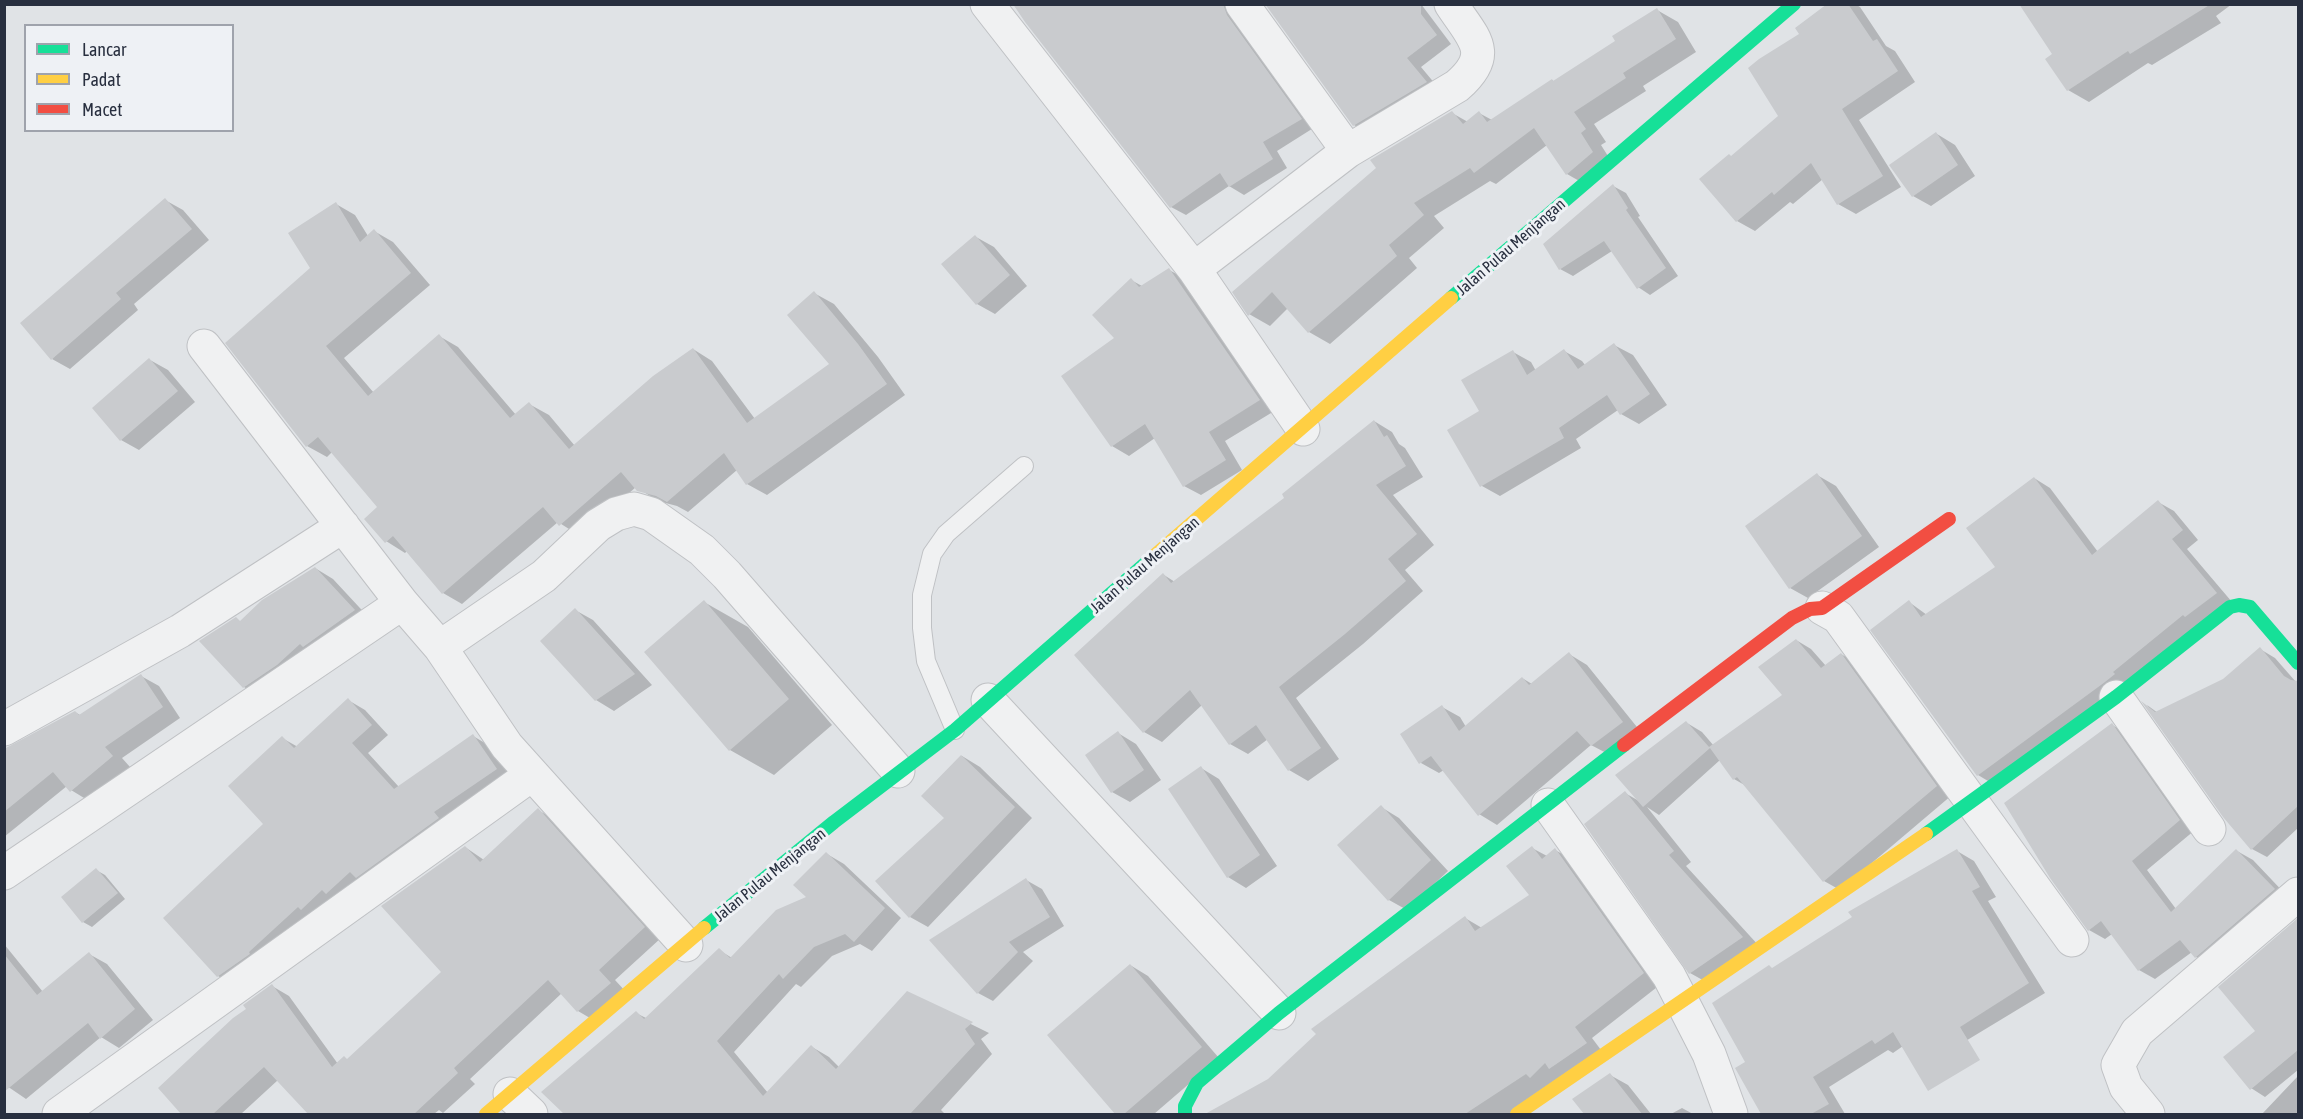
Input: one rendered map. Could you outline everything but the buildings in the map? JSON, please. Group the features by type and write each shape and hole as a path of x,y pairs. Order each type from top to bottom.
{"street":[{"path":"987,4 1194,269 1303,429"},
{"path":"1242,4 1348,151"},
{"path":"1194,269 1348,151 1458,86 1469,76 1477,63 1479,53 1476,42 1451,4"},
{"name":"Jalan Pulau Menjangan","path":"509,1108 686,945 898,771 956,730 1436,311 1794,4"},
{"path":"204,346 402,603 440,647 507,747 686,945"},
{"path":"440,647 544,576 598,525 616,514 634,509 651,514 702,550 727,575 898,771"},
{"path":"1185,1114 1185,1106 1197,1083 1279,1013 1581,777 1792,618 1810,609 1822,608 1949,519"},
{"path":"4,729 180,631 343,526"},
{"path":"4,873 402,603"},
{"path":"1517,1114 1972,803 2116,697 2223,610 2242,604 2250,607 2298,663"},
{"path":"1822,608 1838,617 2072,940"},
{"path":"2116,697 2209,829"},
{"path":"988,700 1279,1013"},
{"path":"59,1114 531,775"},
{"path":"1548,805 1684,1002 1709,1054 1731,1114"},
{"path":"2148,1114 2126,1087 2118,1065 2136,1032 2298,894"}],"lane":[{"path":"956,730 927,661 922,628 922,595 932,555 946,534 1024,466"}],"traffic: fast":[{"path":"1451,298 1794,4"},
{"path":"704,928 834,822 955,730 1153,557"},
{"path":"1926,834 2116,697 2230,607 2239,605 2250,607 2298,663"},
{"path":"1185,1114 1185,1106 1197,1083 1279,1013 1624,745"}],"traffic: slow":[{"path":"1153,557 1451,298"},
{"path":"1517,1114 1926,834"},
{"path":"486,1114 704,928"}],"traffic: jam":[{"path":"1624,745 1792,618 1810,609 1822,608 1949,519"}]}
